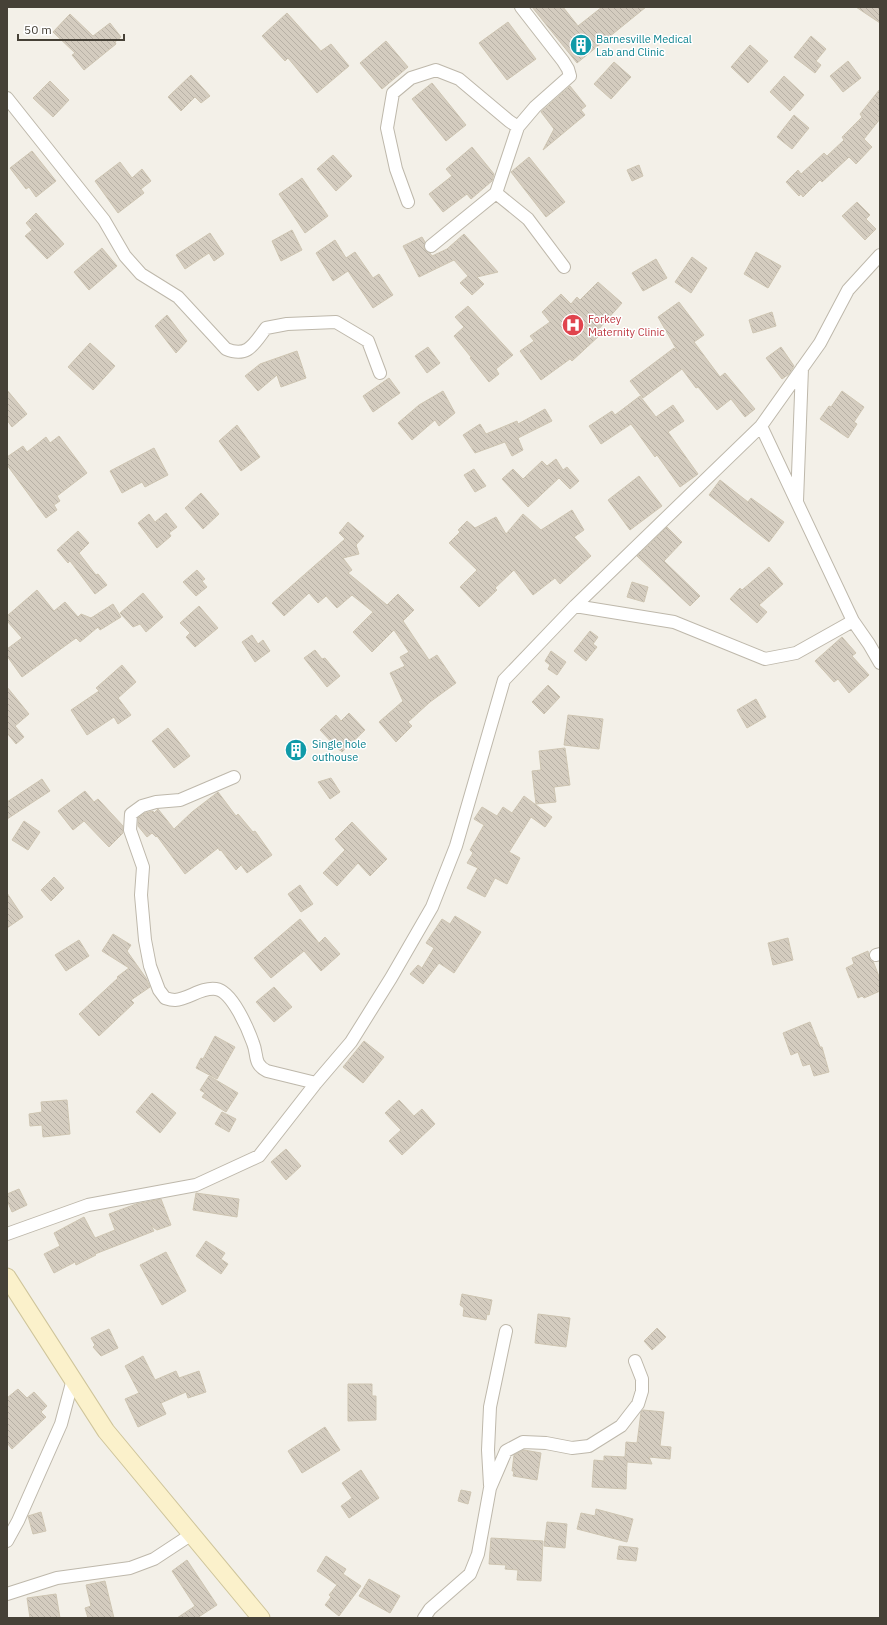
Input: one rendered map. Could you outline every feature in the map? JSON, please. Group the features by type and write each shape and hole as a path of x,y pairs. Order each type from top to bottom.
{"main road":[{"path":"7,1277 106,1431 261,1618"}],"street":[{"path":"431,246 496,193 518,127 536,107 570,76 563,60 521,7"},
{"path":"408,202 396,169 387,128 393,93 411,78 436,70 459,79 509,122 518,127"},
{"path":"7,98 104,220 125,256 141,274 178,297 226,349 236,353 249,350 266,328 287,324 336,322 368,341 380,373"},
{"path":"496,193 528,219 564,267"},
{"path":"7,1234 88,1205 196,1185 259,1156 316,1083 351,1042 391,978 432,907 456,846 504,680 574,606 761,426 820,343 848,290 880,254"},
{"path":"797,503 802,368"},
{"path":"761,426 852,621 869,644 880,663"},
{"path":"574,606 674,622 765,659 796,653 852,621"},
{"path":"234,777 180,800 156,802 142,806 131,814 130,830 143,867 141,895 145,940 150,966 159,990 166,998 175,1000 207,989 218,989 232,999 254,1044 256,1059 260,1067 267,1071 316,1083"},
{"path":"490,1488 488,1450 490,1407 506,1331"},
{"path":"424,1618 430,1609 470,1574 478,1554 490,1488 506,1451 523,1442 546,1443 572,1448 589,1446 621,1426 638,1404 642,1391 642,1379 635,1361"},
{"path":"7,1542 18,1521 61,1424 73,1379"},
{"path":"7,1594 57,1578 130,1568 154,1559 192,1534"}],"building":[{"name":"Barnesville Medical Lab and Clinic","path":"532,7 563,7 578,26 602,7 646,7 577,63"},
{"path":"856,7 880,7 880,23"},
{"path":"287,13 321,51 331,44 349,66 317,93 288,58 285,61 262,36"},
{"path":"70,14 93,36 110,23 121,37 115,42 116,44 84,70 72,55 75,53 53,32"},
{"path":"508,22 536,59 507,80 479,43"},
{"path":"811,36 826,49 816,61 821,65 815,73 794,57"},
{"path":"386,41 408,67 382,89 360,63"},
{"path":"750,45 768,61 748,83 731,67"},
{"path":"848,61 861,78 843,92 830,76"},
{"path":"614,62 631,77 611,99 594,84"},
{"path":"191,75 210,96 201,103 195,97 181,111 168,97"},
{"path":"784,76 804,95 790,111 770,92"},
{"path":"50,81 69,100 53,117 33,98"},
{"path":"432,83 466,125 446,141 412,99"},
{"path":"570,86 586,106 581,110 585,115 543,150 554,129 541,112"},
{"path":"880,89 880,119 864,139 872,147 856,164 849,157 822,182 820,180 803,197 801,194 799,196 786,182 798,170 801,174 824,153 827,156 844,140 842,137 862,117 860,114"},
{"path":"794,115 809,128 792,149 777,137"},
{"path":"472,147 494,174 492,181 471,199 467,194 443,212 429,194 452,176 446,169"},
{"path":"32,151 56,181 36,197 29,187 26,189 10,168"},
{"path":"333,155 352,176 336,191 317,169"},
{"path":"529,157 565,202 546,217 511,172"},
{"path":"120,162 132,178 142,169 151,181 141,189 144,193 118,213 95,181"},
{"path":"639,165 643,176 632,181 627,170"},
{"path":"302,178 328,216 305,233 279,194"},
{"path":"857,202 870,215 866,219 876,229 865,240 842,216"},
{"path":"36,213 64,244 47,259 25,236 32,230 26,223"},
{"path":"292,230 302,250 281,261 272,241"},
{"path":"210,233 224,254 214,261 209,253 185,269 176,255"},
{"path":"464,234 498,272 477,277 484,284 472,295 460,283 468,276 454,260 419,277 403,246 422,237 425,242 425,250 432,256 447,249"},
{"path":"335,240 346,258 355,252 373,278 379,274 393,295 373,308 348,271 333,281 316,253"},
{"path":"102,248 117,266 89,290 74,272"},
{"path":"756,252 781,266 768,288 744,274"},
{"path":"692,257 707,268 691,293 675,282"},
{"path":"656,259 667,278 643,291 632,273"},
{"path":"598,282 622,303 597,331 600,335 572,361 570,359 541,380 520,351 534,341 530,336 550,322 542,312 561,294 571,304 577,297 580,300"},
{"path":"679,302 704,335 694,342 720,377 725,373 755,409 745,417 731,399 717,410 698,387 696,388 682,369 643,398 630,381 674,348 678,352 658,317"},
{"path":"468,306 513,355 496,369 499,374 489,382 454,336 464,327 455,317"},
{"path":"772,312 776,326 753,333 749,320"},
{"path":"167,315 187,341 176,353 155,326"},
{"path":"90,343 115,366 93,390 68,367"},
{"path":"428,347 440,363 427,373 415,356"},
{"path":"781,347 794,366 789,374 782,379 766,358"},
{"path":"297,351 306,378 281,387 277,375 258,391 245,376 260,364"},
{"path":"389,378 400,393 373,412 363,396"},
{"path":"7,390 27,414 12,427 7,420"},
{"path":"443,391 455,413 439,426 435,420 412,440 398,423 419,405"},
{"path":"842,391 864,407 854,422 857,424 848,438 820,419 829,406 831,407"},
{"path":"640,396 656,417 673,405 684,421 668,432 698,474 680,487 657,455 655,457 631,424 601,444 589,426 612,411 615,415"},
{"path":"545,409 552,421 518,438 523,450 512,456 505,442 475,453 463,435 480,424 486,434 517,421 518,424"},
{"path":"237,425 260,457 241,471 219,441"},
{"path":"59,436 87,473 57,496 60,501 54,505 57,510 46,518 7,465 7,457 23,446 27,452 46,437 50,443"},
{"path":"154,448 168,475 145,487 142,482 122,493 110,471"},
{"path":"556,459 563,470 567,467 579,481 570,489 559,478 528,507 502,479 513,469 523,479 542,461 547,466"},
{"path":"474,469 486,486 475,492 464,475"},
{"path":"639,476 662,506 630,530 608,500"},
{"path":"720,480 748,502 751,498 784,522 769,542 709,495"},
{"path":"201,493 219,514 203,529 185,508"},
{"path":"572,510 584,530 574,537 591,556 560,584 555,578 533,595 514,570 495,588 497,590 479,607 460,587 477,570 449,543 460,532 458,530 467,521 475,528 496,517 506,534 523,514 541,530"},
{"path":"166,513 177,527 169,533 171,536 157,548 138,523 149,514 155,522"},
{"path":"348,522 364,536 356,545 359,554 343,558 352,570 348,573 387,605 398,594 414,610 403,621 429,660 437,655 456,683 430,702 408,722 412,726 396,742 379,722 403,701 390,673 405,666 400,657 409,652 394,630 372,652 353,632 373,612 352,595 337,608 326,596 318,603 309,593 284,616 272,603 345,539 339,533"},
{"path":"667,527 682,542 664,561 700,596 690,606 637,556"},
{"path":"78,531 89,543 79,553 96,575 98,574 107,585 95,594 70,561 68,563 57,550"},
{"path":"769,567 783,584 759,605 767,612 757,623 730,599 740,588 742,590"},
{"path":"197,570 205,579 202,581 207,587 196,596 183,582"},
{"path":"632,582 648,587 644,602 627,597"},
{"path":"37,590 54,611 65,602 78,617 81,614 91,618 113,604 121,617 100,630 98,627 80,642 76,638 22,677 7,656 7,649 22,638 7,621 7,616"},
{"path":"143,593 163,617 146,632 140,624 133,627 120,613"},
{"path":"199,606 218,628 195,647 186,637 190,633 180,623"},
{"path":"590,631 598,637 593,644 597,647 586,661 574,651"},
{"path":"252,635 258,644 263,640 270,651 255,662 242,642"},
{"path":"842,637 856,653 852,656 869,675 849,693 838,679 834,682 815,661"},
{"path":"315,650 322,659 325,658 340,676 327,687 304,658"},
{"path":"551,651 566,662 557,675 548,669 550,665 545,661"},
{"path":"122,665 136,682 118,698 131,715 118,724 114,717 87,735 71,710 99,691 96,688"},
{"path":"548,685 560,697 544,714 532,702"},
{"path":"7,687 29,714 15,726 24,737 16,744 7,733"},
{"path":"756,699 766,717 747,728 737,710"},
{"path":"349,713 365,730 342,752 320,730 336,715 341,721"},
{"path":"568,715 603,719 599,749 564,745"},
{"path":"168,728 190,756 174,768 152,741"},
{"path":"565,748 570,785 554,787 556,802 536,804 532,771 541,770 539,751"},
{"path":"331,778 340,792 330,799 318,782"},
{"path":"42,779 50,791 7,819 7,802"},
{"path":"85,791 94,802 98,799 123,826 123,833 109,847 84,821 73,830 58,811"},
{"path":"218,792 236,816 238,814 253,832 255,831 272,855 247,873 241,865 236,870 218,848 185,874 157,836 156,837 152,833 147,837 138,826 138,818 145,813 153,811 154,813 158,809 174,829 192,812"},
{"path":"524,796 552,817 545,827 531,817 509,852 520,858 507,884 495,878 485,897 467,888 478,868 467,863 473,853 470,850 484,825 474,819 482,807 497,816 503,807 512,813"},
{"path":"24,821 40,832 28,850 12,840"},
{"path":"352,822 387,859 370,876 358,863 337,886 323,873 345,850 335,839"},
{"path":"54,877 64,888 51,901 41,890"},
{"path":"300,885 313,904 301,912 288,894"},
{"path":"7,893 23,917 7,928"},
{"path":"455,916 481,932 454,973 439,963 423,984 410,974 418,965 422,968 434,948 426,943 442,919 450,924"},
{"path":"300,919 319,943 325,937 340,954 321,971 304,951 271,978 254,958"},
{"path":"113,934 131,945 127,951 146,978 150,987 131,1000 134,1003 99,1036 79,1014 118,978 117,977 129,968 102,951"},
{"path":"788,938 793,960 773,965 768,943"},
{"path":"79,940 89,956 66,971 55,955"},
{"path":"868,951 869,957 873,961 880,979 880,991 864,998 862,996 858,998 846,968 854,964 852,958"},
{"path":"274,987 292,1007 274,1022 256,1002"},
{"path":"810,1022 820,1047 822,1047 829,1072 814,1076 810,1064 803,1066 798,1052 791,1055 783,1033"},
{"path":"215,1036 235,1047 217,1079 196,1068 201,1058 203,1059"},
{"path":"364,1041 384,1057 363,1083 343,1067"},
{"path":"209,1076 238,1093 226,1112 202,1097 205,1093 200,1090"},
{"path":"152,1093 176,1113 160,1133 136,1112"},
{"path":"67,1100 70,1134 43,1137 42,1125 30,1126 29,1114 42,1112 41,1102"},
{"path":"399,1100 414,1116 422,1109 435,1124 402,1155 389,1141 401,1130 385,1113"},
{"path":"222,1112 236,1119 229,1132 215,1124"},
{"path":"286,1149 301,1166 286,1180 271,1162"},
{"path":"19,1189 27,1205 12,1212 7,1200 7,1194"},
{"path":"196,1193 239,1199 237,1217 193,1210"},
{"path":"161,1199 171,1225 157,1230 151,1226 154,1231 95,1254 96,1255 76,1265 75,1262 54,1273 44,1254 60,1246 54,1233 84,1217 95,1238 115,1230 109,1214 136,1204"},
{"path":"206,1241 225,1253 221,1259 228,1264 221,1274 196,1256"},
{"path":"166,1252 186,1291 162,1305 140,1265"},
{"path":"462,1294 492,1300 489,1315 487,1314 486,1320 463,1316 464,1308 460,1305"},
{"path":"538,1314 570,1318 566,1347 535,1343"},
{"path":"657,1328 666,1337 652,1350 644,1341"},
{"path":"109,1329 118,1348 101,1356 93,1347 95,1345 91,1338"},
{"path":"143,1356 155,1380 176,1371 179,1378 199,1371 206,1392 188,1398 186,1392 161,1403 166,1414 138,1427 125,1399 139,1393 125,1366"},
{"path":"348,1384 372,1384 372,1396 376,1396 376,1420 348,1421"},
{"path":"18,1389 27,1398 34,1392 47,1406 41,1412 46,1417 12,1449 7,1443 7,1398"},
{"path":"643,1410 664,1412 660,1446 671,1447 670,1459 649,1457 652,1464 627,1462 626,1489 592,1487 594,1460 604,1461 604,1456 625,1457 626,1442 637,1443 641,1412"},
{"path":"325,1427 340,1450 302,1473 288,1451"},
{"path":"524,1450 541,1453 537,1480 513,1476 514,1471 512,1471 514,1455"},
{"path":"361,1470 379,1498 349,1518 341,1506 352,1498 342,1483"},
{"path":"461,1490 471,1492 468,1504 458,1501"},
{"path":"596,1509 633,1519 627,1542 577,1529 581,1513 595,1516"},
{"path":"41,1512 46,1531 33,1534 28,1516"},
{"path":"547,1522 567,1524 565,1548 544,1546"},
{"path":"491,1538 543,1541 541,1581 517,1580 518,1570 505,1569 506,1565 489,1564"},
{"path":"619,1546 638,1548 636,1561 617,1559"},
{"path":"326,1556 346,1569 343,1574 361,1586 339,1616 325,1605 331,1597 329,1595 337,1585 317,1571"},
{"path":"187,1560 217,1605 197,1618 177,1618 195,1606 172,1571"},
{"path":"369,1579 400,1596 390,1613 359,1596"},
{"path":"105,1581 114,1618 88,1618 85,1608 91,1606 86,1585"},
{"path":"56,1594 60,1618 30,1618 27,1598"}],"place":[{"name":"Barnesville Medical Lab and Clinic","path":"581,45"},
{"name":"Forkey Maternity Clinic","path":"573,325"},
{"name":"Single hole outhouse","path":"296,750"}]}
